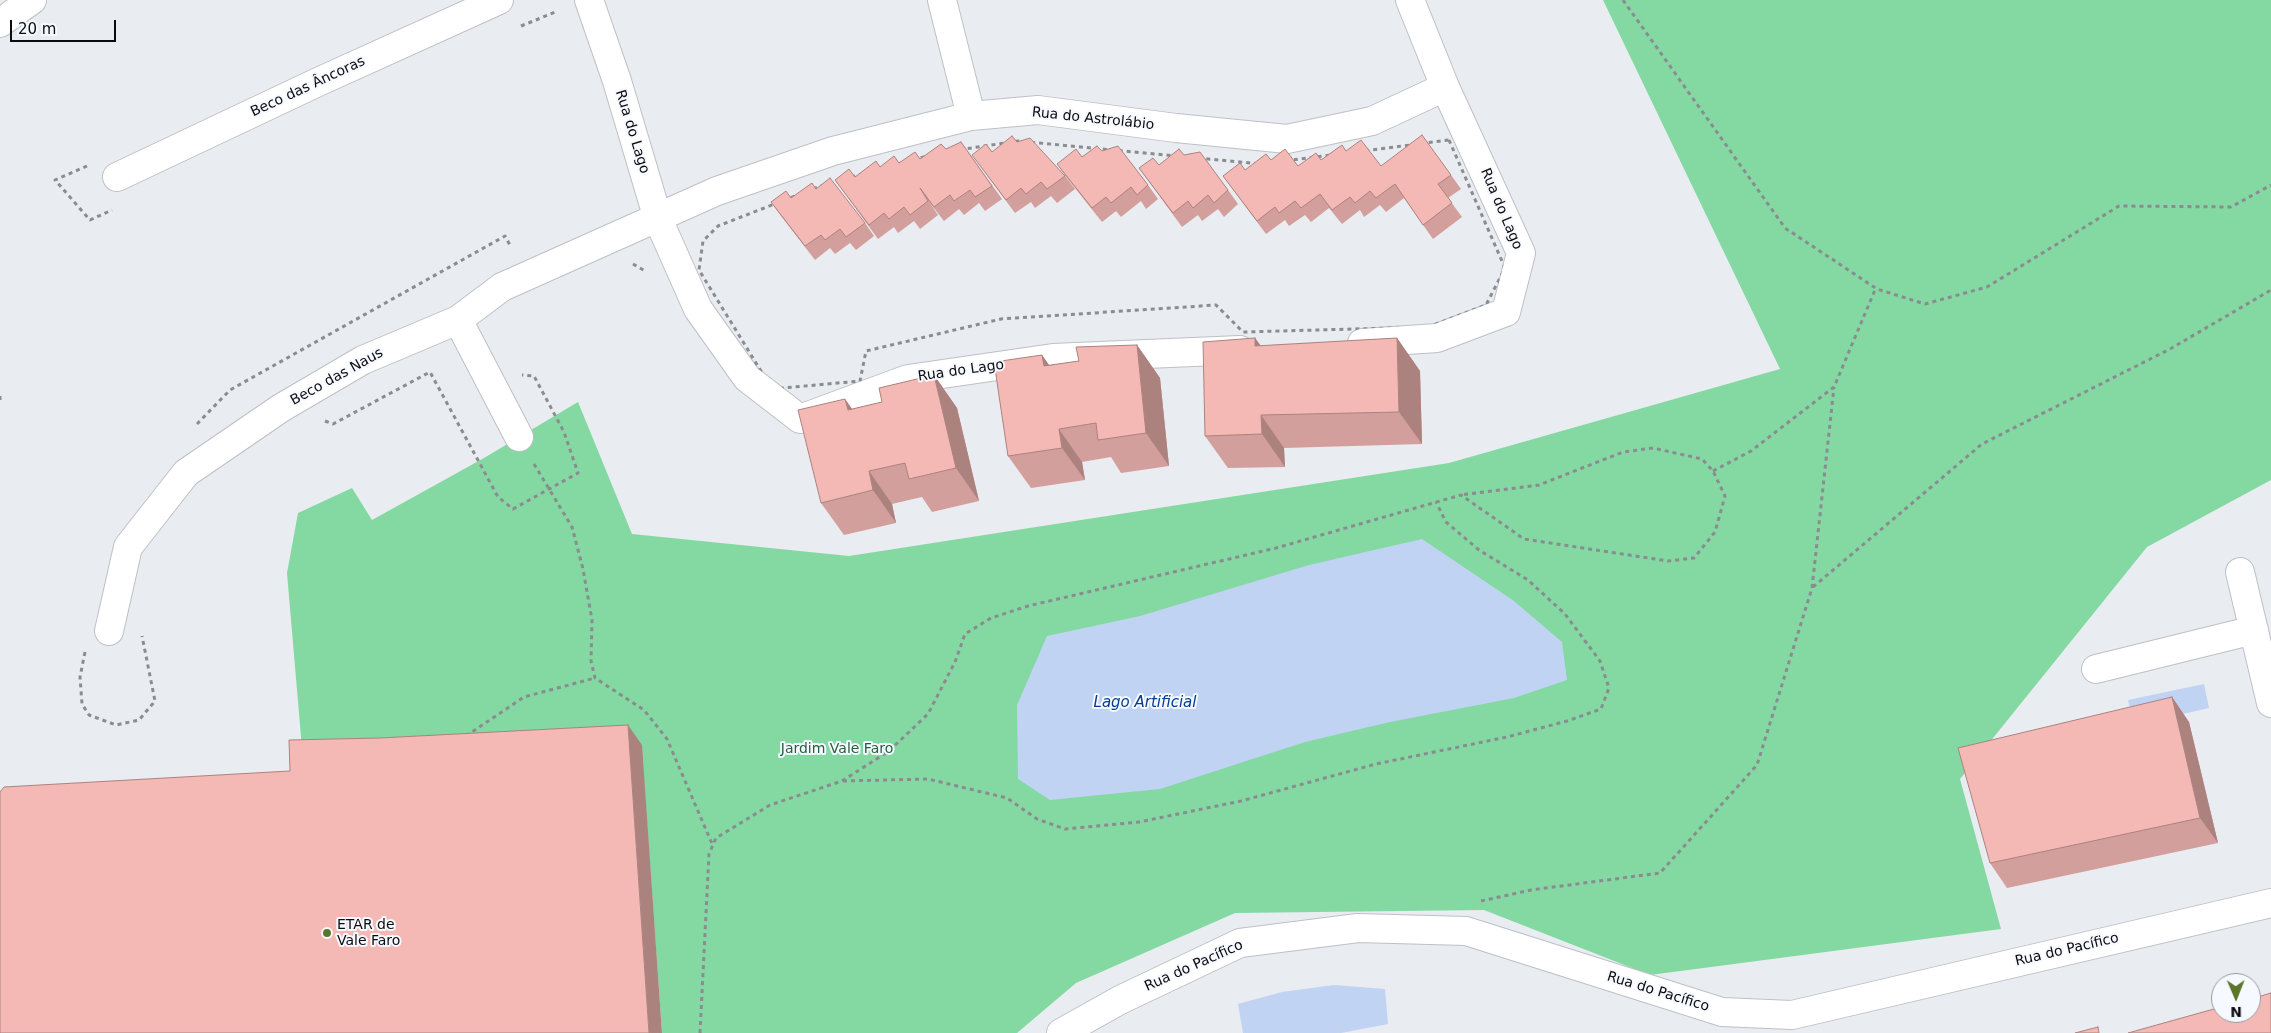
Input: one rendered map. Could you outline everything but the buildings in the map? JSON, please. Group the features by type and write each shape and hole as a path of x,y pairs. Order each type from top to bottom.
{"street":[{"path":"0,23 32,0"},
{"name":"Beco das Âncoras","path":"117,177 318,82 499,0"},
{"name":"Rua do Lago","path":"589,0 617,81 658,219 698,309 748,378 800,419 908,379 1053,358 1269,349"},
{"path":"942,0 972,116"},
{"name":"Rua do Lago","path":"1338,344 1437,338 1506,312 1521,253 1445,87 1410,0"},
{"name":"Rua do Astrolábio","path":"658,219 717,192 833,151 972,116 1038,110 1176,128 1287,139 1372,120 1445,87"},
{"name":"Beco das Naus","path":"109,631 128,547 186,472 281,408 363,360 458,320 502,287 658,219"},
{"path":"458,320 519,437"},
{"path":"2240,572 2271,703"},
{"path":"2096,669 2254,630"},
{"name":"Rua do Pacífico","path":"1061,1033 1120,1000 1240,943 1358,928 1466,931 1722,1012 1792,1015 2271,903"}],"path":[{"path":"1623,0 1785,228 1876,288 1926,304 1987,287 2119,206 2231,208 2271,185"},
{"path":"512,29 557,10 563,14"},
{"path":"1449,140 1505,268 1486,305 1428,327 1242,332 1216,305 1002,319 866,351 860,381 772,389 699,270 703,241 718,226 826,184 938,153 1018,141 1261,164 1449,140"},
{"path":"92,164 55,180 90,220 117,208"},
{"path":"191,430 230,390 496,241 505,236 513,251"},
{"path":"629,262 652,275"},
{"path":"1474,903 1531,890 1660,873 1757,765 1812,588 1834,386 1875,290"},
{"path":"1812,588 1982,444 2170,350 2271,290"},
{"path":"316,417 333,424 430,372 498,496 513,509 578,473 564,432 534,376 519,374"},
{"path":"1713,471 1751,451 1834,386"},
{"path":"0,396 0,404"},
{"path":"519,437 572,527 583,569 592,620 591,661 596,678 644,710 667,739 713,846"},
{"path":"700,1033 710,854 716,838 770,805 842,781 889,752 928,714 955,662 965,634 991,618 1028,606 1276,548 1461,495 1539,486 1623,452 1653,448 1702,459 1713,471 1725,496 1715,532 1694,558 1668,561 1524,539 1461,495"},
{"path":"842,781 928,779 1007,798 1037,819 1065,829 1139,822 1241,801 1376,764 1508,737 1567,721 1602,709 1609,688 1600,661 1565,614 1528,580 1479,550 1446,522 1436,502"},
{"path":"86,649 80,677 82,704 89,715 116,726 139,720 155,701 142,631"},
{"path":"462,742 467,734 524,696 596,678"}],"green space":[{"name":"Jardim Vale Faro","path":"1603,0 2271,0 2271,480 2147,547 1960,779 2001,929 1650,975 1484,910 1235,913 1076,983 1017,1033 662,1033 644,780 303,760 287,573 298,513 352,488 372,520 484,458 578,402 632,534 849,556 1449,463 1780,369"}],"water":[{"name":"Lago Artificial","path":"1422,539 1514,601 1562,642 1567,680 1514,698 1390,722 1305,742 1160,789 1050,800 1018,779 1017,705 1047,636 1140,616 1309,565"},
{"path":"2204,684 2209,708 2170,717 2136,735 2128,700"},
{"path":"1334,985 1385,989 1388,1024 1341,1033 1243,1033 1238,1004 1282,992"}],"place":[{"name":"ETAR de Vale Faro","path":"327,933"}]}
